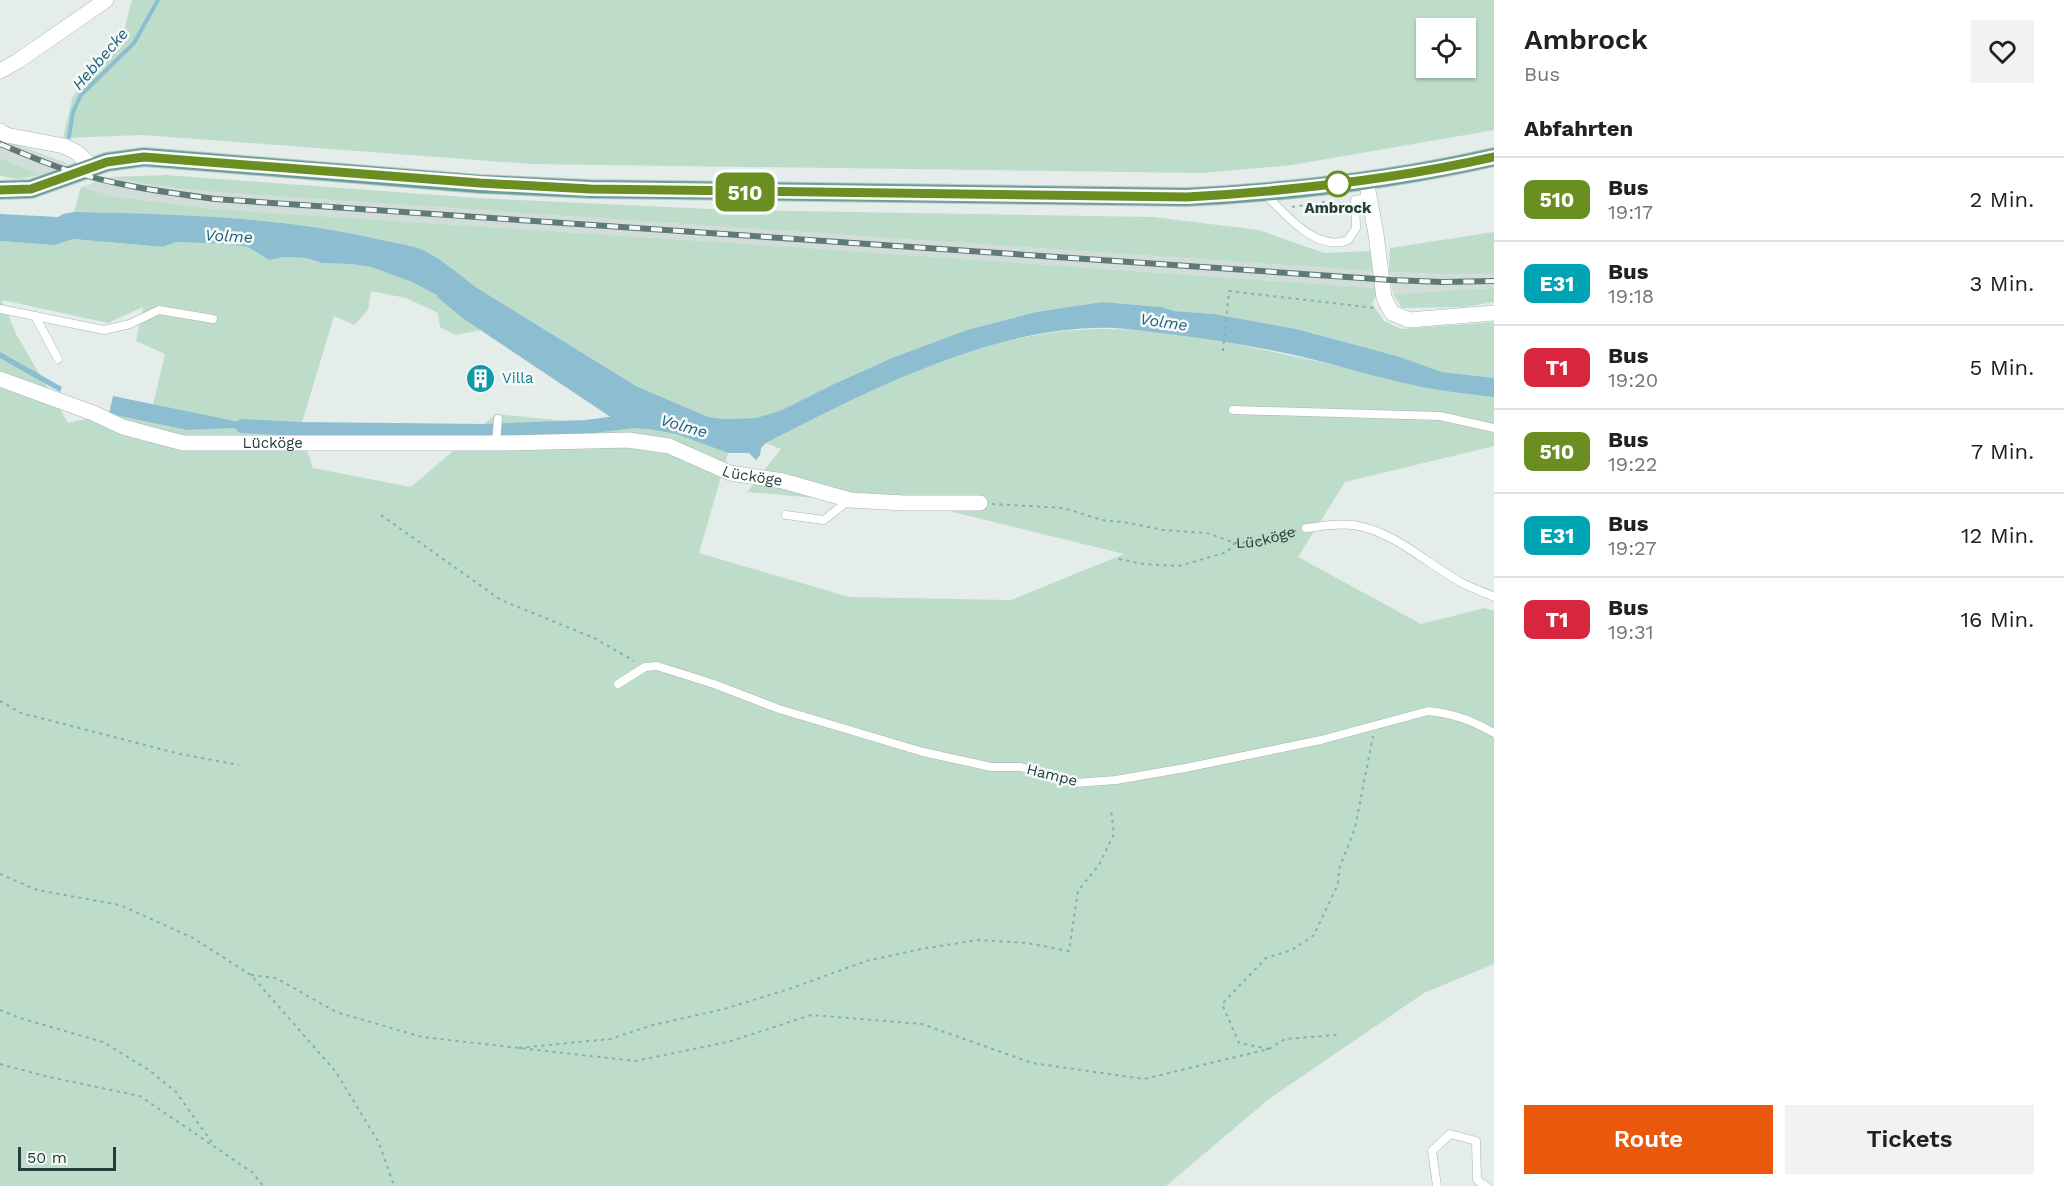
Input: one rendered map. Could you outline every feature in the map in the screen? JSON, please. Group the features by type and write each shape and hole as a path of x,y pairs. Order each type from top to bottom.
{"main road":[{"path":"0,190 31,189 92,166 122,159 166,157 480,183 602,189 1115,198 1187,197 1368,189 1494,157"}],"street":[{"path":"0,71 106,0"},
{"path":"0,131 6,135 64,146 76,152 92,166"},
{"path":"1368,189 1384,298 1398,317 1408,320 1494,313"},
{"name":"Lücköge","path":"0,379 93,413 123,428 183,443 628,440 669,446 730,473 783,481 850,500 980,503"}],"lane":[{"path":"1263,193 1308,233 1333,244 1348,240 1356,228 1354,200 1368,189"},
{"path":"0,309 104,330 130,324 159,310 213,319"},
{"path":"35,316 58,359"},
{"path":"1233,410 1440,417 1494,428"},
{"path":"496,442 498,419"},
{"path":"786,515 824,520 850,500"},
{"name":"Lücköge","path":"1306,528 1354,525 1373,530 1464,584 1494,597"},
{"name":"Hampe","path":"645,667 657,666 714,684 779,709 923,752 991,767 1021,767 1075,783 1116,780 1185,768 1321,740 1428,711 1469,719 1494,733"},
{"path":"618,684 645,667"},
{"path":"1437,1186 1432,1151 1450,1134 1476,1141 1477,1180 1486,1186"}],"path":[{"path":"1222,351 1229,291 1370,309 1388,306"},
{"name":"Lücköge","path":"980,503 1064,508 1102,520 1163,530 1207,533 1235,543 1257,542 1306,528"},
{"path":"381,515 501,600 594,638 645,667"},
{"path":"1119,559 1143,564 1179,566 1227,552 1235,543"},
{"path":"0,701 21,713 180,754 239,765"},
{"path":"1269,1049 1239,1043 1222,1004 1266,958 1292,950 1314,935 1338,884 1339,869 1355,828 1375,726"},
{"path":"513,1048 610,1038 653,1025 724,1009 866,962 921,949 978,940 1028,943 1070,951 1078,891 1100,865 1114,834 1112,810"},
{"path":"0,874 37,890 120,905 193,938 251,975 336,1072 379,1143 394,1186"},
{"path":"251,975 276,978 336,1012 422,1037 635,1061 728,1042 811,1015 922,1024 1032,1063 1144,1079 1269,1049 1285,1040 1337,1035"},
{"path":"0,1010 103,1042 149,1070 176,1092 215,1147"},
{"path":"0,1064 140,1096 252,1173 263,1186"}],"shaded area":[{"path":"0,138 69,164 41,175 0,158"},
{"path":"110,177 160,186 215,192 1374,271 1376,288 213,209 112,196 81,187"},
{"path":"1389,272 1494,274 1494,288 1393,294"}],"green space":[{"path":"132,0 1494,0 1494,130 1292,165 1202,173 530,164 143,135 63,138 73,96 122,39"},
{"path":"0,158 41,175 19,179 0,176"},
{"path":"166,175 477,198 731,210 1153,217 1259,230 1324,253 1370,251 1374,271 215,192 160,186 110,177"},
{"path":"81,187 112,196 213,209 1376,288 1377,294 1372,304 1384,321 1401,329 1494,322 1494,378 1442,372 1397,356 1296,329 1214,314 1102,302 1036,312 967,330 892,358 782,410 756,418 708,417 636,386 474,286 439,259 418,248 332,230 259,220 74,212"},
{"path":"1494,232 1494,274 1389,272 1390,248"},
{"path":"73,239 163,247 176,242 228,244 248,247 269,260 284,257 306,258 322,263 371,267 412,282 438,295 437,297 481,330 455,335 440,327 438,313 406,298 371,291 368,310 354,325 334,316 300,429 313,468 411,487 496,414 648,429 676,434 728,453 699,553 849,597 1011,600 1124,554 941,509 747,492 781,449 766,443 874,389 987,346 1065,331 1096,329 1159,332 1494,393 1494,446 1345,482 1298,557 1421,624 1485,608 1494,611 1494,964 1424,993 1269,1099 1166,1186 0,1186 0,241 55,245","holes":["2,300 108,323 143,307 136,341 165,354 153,405 257,427 187,430 109,414 68,423 16,334"]},
{"path":"1494,288 1494,302 1465,307 1402,308 1393,294"}],"water":[{"name":"Volme","path":"74,212 259,220 332,230 418,248 439,259 474,286 636,386 708,417 756,418 782,410 892,358 967,330 1036,312 1102,302 1214,314 1296,329 1397,356 1442,372 1494,378 1494,397 1427,388 1290,354 1225,342 1121,328 1071,329 980,348 890,382 766,443 756,460 749,453 728,453 676,434 616,427 615,420 464,319 437,295 412,282 371,267 322,263 306,258 284,257 269,260 248,247 228,244 176,242 163,247 73,239 55,245 0,241 0,214 58,217"},
{"path":"0,352 62,387 60,392 0,358"},
{"path":"113,396 260,427 187,430 109,414"}],"waterway":[{"name":"Hebbecke","path":"69,137 73,112 81,95 134,43 158,0"},
{"path":"242,426 300,429 485,431 586,427 633,421"}],"railway":[{"path":"0,144 53,165 99,179 157,191 215,199 1391,280 1494,281"}],"bus line":[{"name":"510","path":"0,190 31,189 92,166 122,159 166,157 480,183 590,189 1187,197 1302,189 1463,164 1494,157"}],"place":[{"name":"Ambrock","path":"1338,184"},
{"name":"Villa","path":"481,378"}]}
